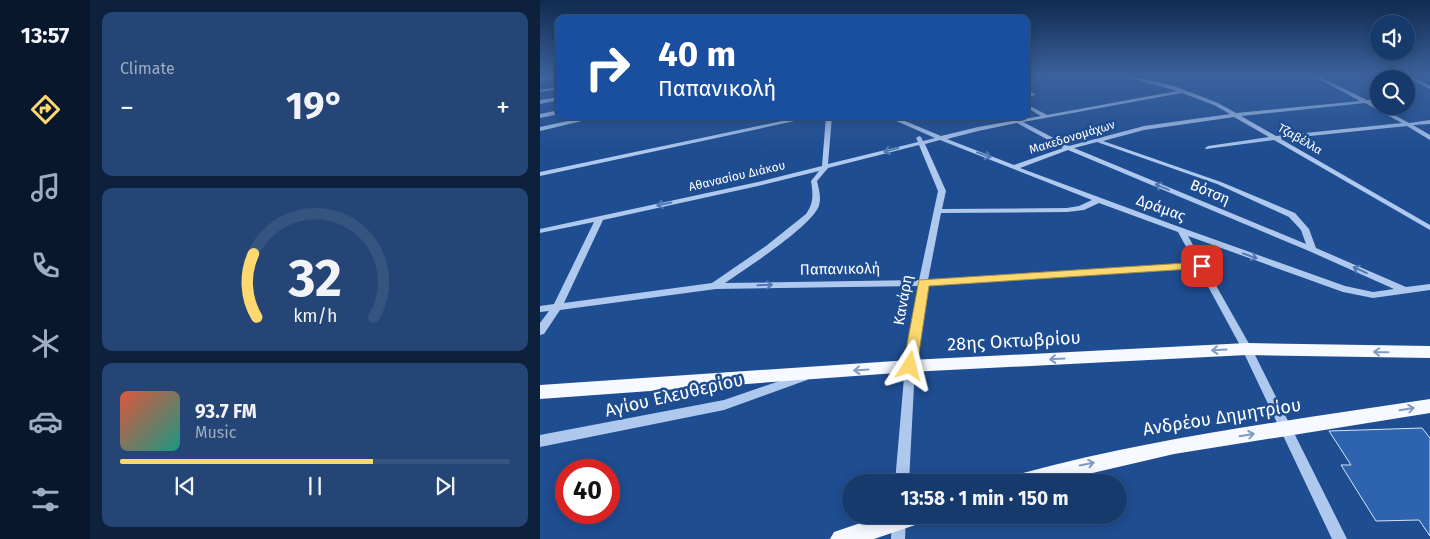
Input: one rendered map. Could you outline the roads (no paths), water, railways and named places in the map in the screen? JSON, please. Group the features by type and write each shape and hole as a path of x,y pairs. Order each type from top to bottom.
{"main road":[{"name":"28ης Οκτωβρίου","path":"540,392 910,366 1247,349 1430,352"},
{"name":"Ανδρέου Δημητρίου","path":"1050,474 1121,457 1430,406"},
{"path":"841,539 896,524"}],"street":[{"name":"Αθανασίου Διάκου","path":"1030,119 1128,101"},
{"name":"Τζαβέλλα","path":"1206,101 1236,115 1277,138 1430,228"},
{"path":"1366,102 1430,132"},
{"name":"Μακεδονομάχων","path":"1016,166 1096,139 1144,128 1236,115 1370,102"},
{"path":"1030,107 1046,116"},
{"path":"540,116 555,113"},
{"path":"1400,115 1414,124 1430,138"},
{"path":"540,130 583,120"},
{"path":"540,174 796,120"},
{"path":"716,286 800,223 814,208 817,194 814,182 825,168 829,120"},
{"name":"Δράμας","path":"896,120 915,129 1016,166 1099,200 1343,289 1372,295 1430,287"},
{"name":"Βότση","path":"1013,120 1068,148 1312,249 1404,290"},
{"name":"Αθανασίου Διάκου","path":"540,231 825,168 938,138 1026,120"},
{"path":"1208,148 1277,138 1430,122"},
{"name":"Κανάρη","path":"903,474 910,366 923,283 942,191 915,129"},
{"path":"1096,139 1219,183 1292,215 1305,228 1312,249"},
{"path":"938,211 1067,210 1081,208 1099,200"},
{"path":"540,331 557,307 600,218"},
{"path":"1181,230 1247,349 1340,539"},
{"name":"Παπανικολή","path":"540,309 716,286 923,283 1202,266"},
{"name":"Αγίου Ελευθερίου","path":"540,441 724,405 813,374"}]}
